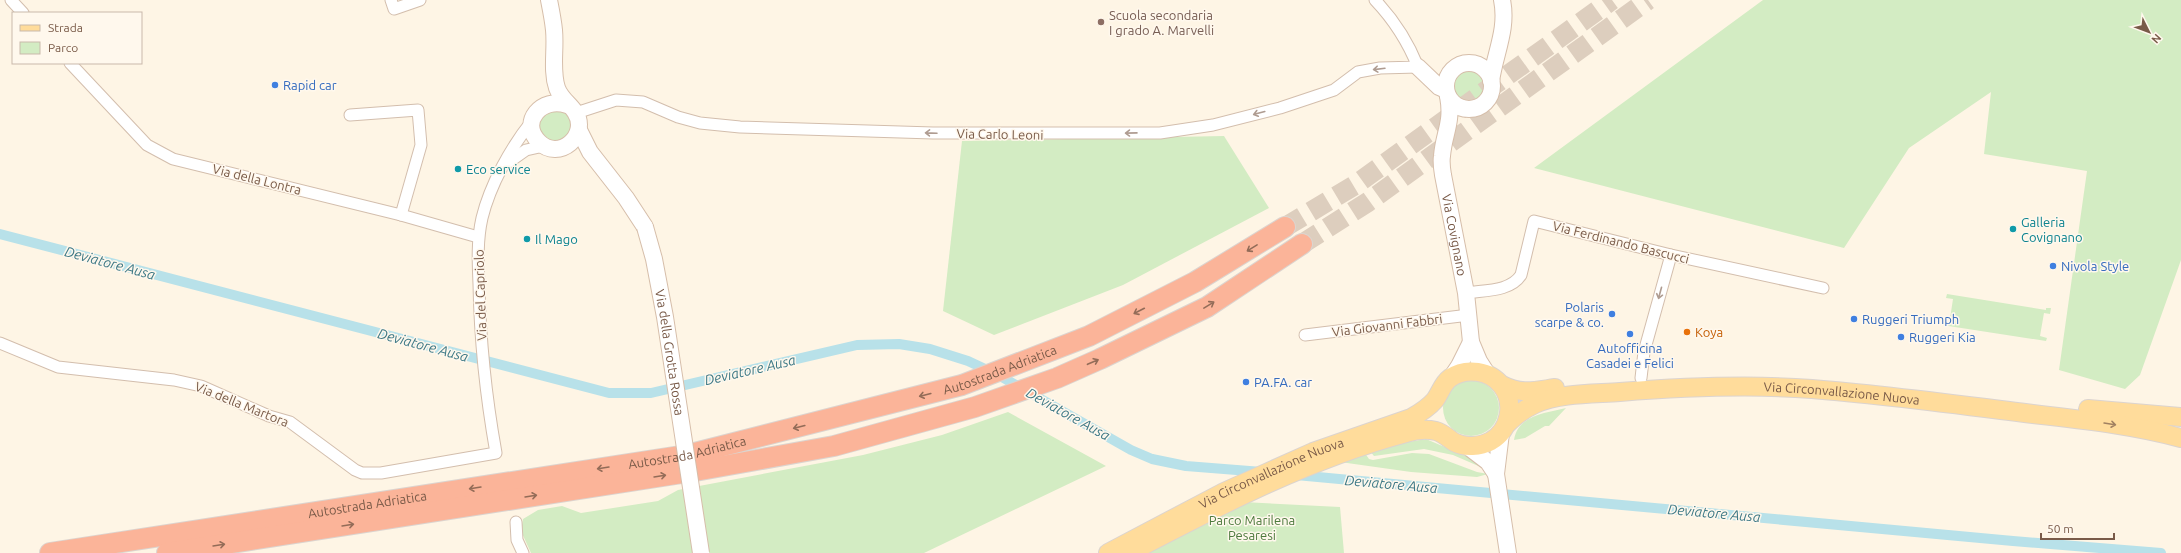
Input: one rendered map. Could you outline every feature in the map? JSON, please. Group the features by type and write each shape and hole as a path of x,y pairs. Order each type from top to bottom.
{"highway":[{"name":"Autostrada Adriatica","path":"50,553 687,456 962,385 1090,336 1196,282 1285,227"},
{"name":"Autostrada Adriatica","path":"167,553 695,471 834,446 975,407 1057,378 1100,359 1206,306 1302,244"}],"main road":[{"name":"Via Circonvallazione Nuova","path":"1108,553 1232,494 1319,455 1411,418 1425,410 1436,399 1441,387 1451,378 1463,372 1476,371 1514,391 1524,393 1608,381 1641,378 1711,376 1818,378 2096,410 2181,417"},
{"path":"1495,380 1509,404 1504,428"},
{"name":"Via Circonvallazione Nuova","path":"1319,455 1408,432 1436,431 1455,442 1467,446 1486,443 1522,411 1536,404 1556,399 1647,389 1740,386 1811,389 1911,399 2102,423 2160,432 2181,438"},
{"path":"1436,399 1434,412 1437,424 1444,435"},
{"name":"Via Circonvallazione Nuova","path":"1129,553 1232,494"}],"street":[{"path":"11,0 22,12"},
{"path":"391,0 394,9 420,0"},
{"path":"549,0 554,30 554,61 557,87 579,122 579,130 572,143 551,148 534,136 536,115 554,61"},
{"path":"1376,0 1392,17 1411,50 1418,68 1447,93 1459,106 1473,108 1485,102 1490,96 1491,82 1501,42 1505,14 1502,0"},
{"path":"1447,93 1448,76 1452,70 1458,66 1472,63 1490,55 1501,42"},
{"path":"1472,63 1484,69 1491,82"},
{"name":"Via della Lontra","path":"71,64 147,145 173,159 401,215 478,237"},
{"name":"Via Carlo Leoni","path":"571,109 616,100 643,102 678,117 700,123 740,127 933,133 1160,133 1213,125 1280,108 1334,90 1358,72 1380,68 1418,68"},
{"path":"1418,68 1431,72 1452,70"},
{"name":"Via Covignano","path":"1447,93 1451,109 1449,129 1441,157 1443,175 1466,293 1471,342 1479,361 1495,380"},
{"path":"536,115 552,102 571,109"},
{"name":"Via Covignano","path":"1449,129 1462,115 1473,108"},
{"path":"350,115 418,110 421,145 401,215"},
{"name":"Via del Capriolo","path":"496,453 486,396 481,342 478,237 490,190 515,145 536,115"},
{"name":"Via della Grotta Rossa","path":"579,130 583,141 600,167 623,194 645,228 654,259 665,317 701,553"},
{"name":"Via del Capriolo","path":"505,165 526,150 551,148"},
{"name":"Via della Grotta Rossa","path":"551,148 584,156 600,167"},
{"name":"Via Ferdinando Bascucci","path":"1466,293 1509,286 1516,282 1521,275 1534,221 1671,255 1823,288"},
{"path":"1641,378 1644,357 1671,255"},
{"name":"Via Giovanni Fabbri","path":"1305,335 1469,315"},
{"path":"1451,378 1471,342"},
{"name":"Via della Martora","path":"0,343 58,367 174,380 201,386 269,416 290,422 355,470 362,473 381,473 496,453"},
{"path":"1504,428 1496,474 1508,553"},
{"path":"1467,446 1488,462 1496,474"},
{"path":"516,522 517,540 523,553"}],"green space":[{"path":"1763,0 2181,0 2181,260 2140,375 2125,389 2059,370 2087,171 1984,154 1991,92 1909,148 1844,248 1534,168"},
{"path":"1469,68 1482,73 1487,86 1482,99 1469,104 1456,99 1451,86 1456,73"},
{"path":"563,110 571,116 571,136 554,144 539,132 539,122 548,111"},
{"path":"1224,136 1269,208 1123,285 994,335 943,311 962,141"},
{"path":"1947,294 2046,310 2046,308 2051,308 2050,314 2044,313 2040,336 2047,338 2046,341 1942,325 1949,325 1953,299 1946,298"},
{"path":"1471,380 1486,385 1494,393 1499,408 1494,423 1486,431 1471,436 1456,431 1448,423 1443,408 1448,393 1456,385"},
{"path":"1566,408 1549,426 1545,426 1525,438 1514,440 1521,425 1527,420 1534,416"},
{"path":"1008,412 1106,466 924,553 531,553 521,531 523,519 538,510 562,506 581,513 658,501 678,490 863,455 942,435"},
{"path":"1426,439 1475,460 1483,468 1453,455 1424,449 1374,456 1370,451 1396,444"},
{"path":"1364,452 1369,459 1373,460 1412,453 1429,454 1477,472 1488,474 1477,477 1411,472 1340,462"},
{"name":"Parco Marilena Pesaresi","path":"1243,502 1340,507 1344,553 1146,553"}],"waterway":[{"name":"Deviatore Ausa","path":"0,234 609,393 651,393 857,345 899,344 930,349 968,361 1000,376 1131,450 1152,459 1186,466 1262,472"},
{"name":"Deviatore Ausa","path":"1296,475 2013,541 2161,553"}],"tunnel":[{"path":"1285,227 1355,185 1612,0"},
{"path":"1302,244 1368,202 1648,0"}],"place":[{"name":"Scuola secondaria I grado A. Marvelli","path":"1101,22"},
{"name":"Rapid car","path":"275,85"},
{"name":"Eco service","path":"458,169"},
{"name":"Galleria Covignano","path":"2013,229"},
{"name":"Il Mago","path":"527,239"},
{"name":"Nivola Style","path":"2053,266"},
{"name":"Polaris scarpe & co.","path":"1612,314"},
{"name":"Ruggeri Triumph","path":"1854,319"},
{"name":"Koya","path":"1687,332"},
{"name":"Autofficina Casadei e Felici","path":"1630,334"},
{"name":"Ruggeri Kia","path":"1901,337"},
{"name":"PA.FA. car","path":"1246,382"}]}
